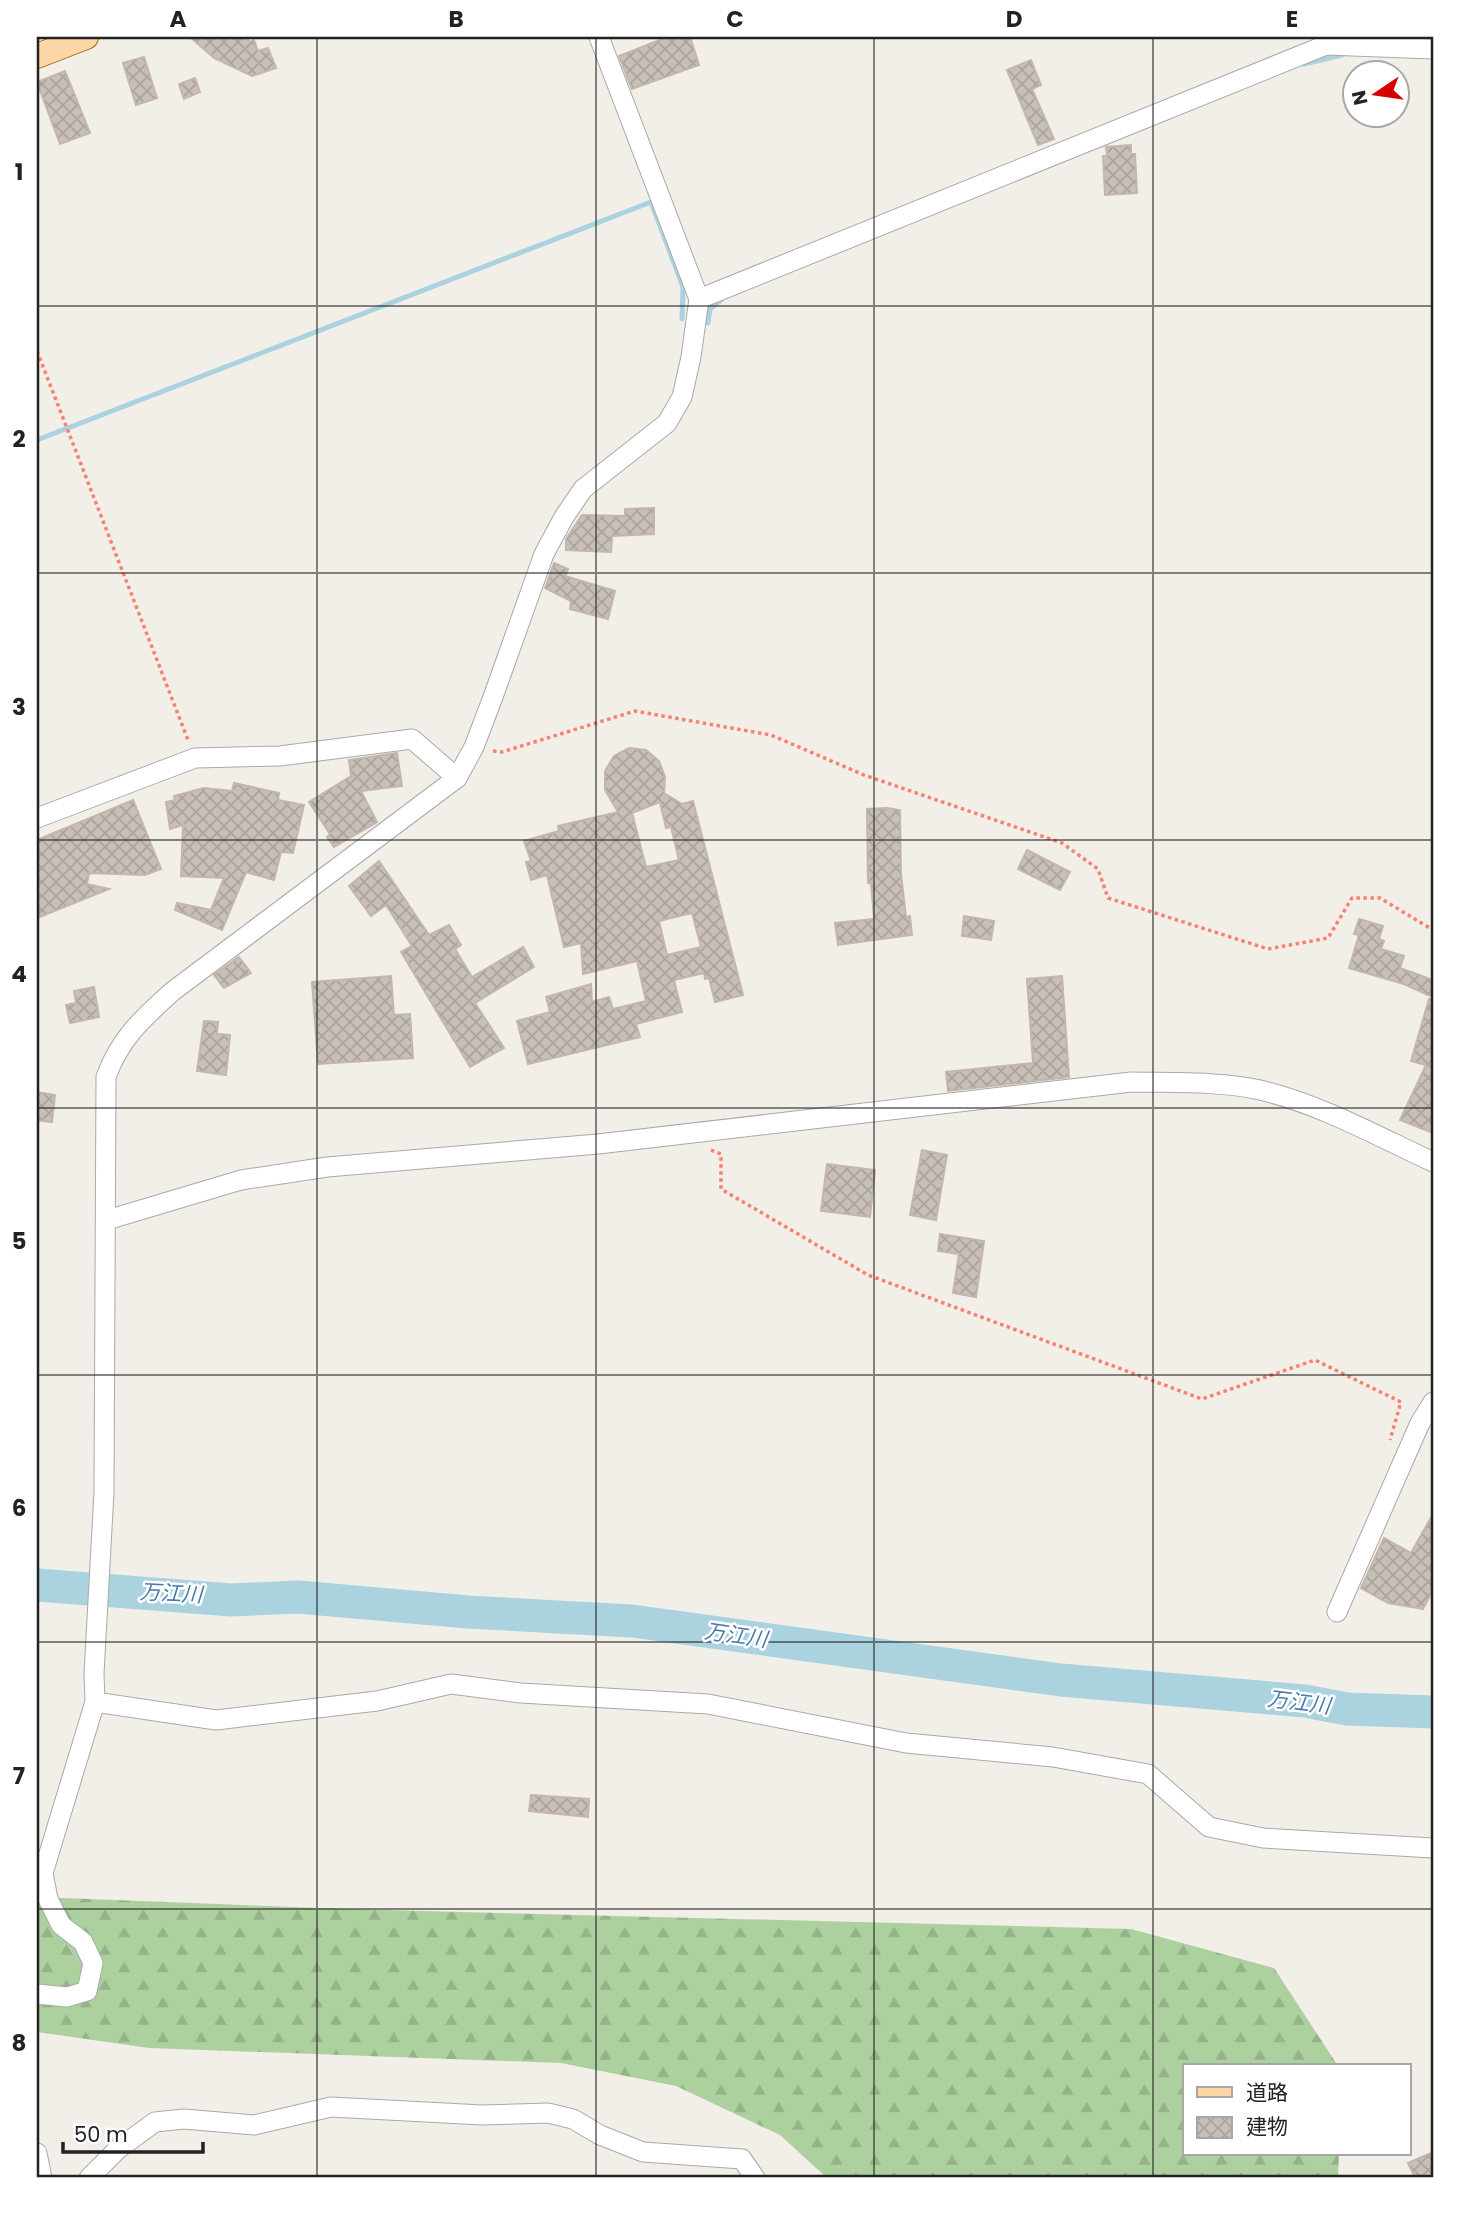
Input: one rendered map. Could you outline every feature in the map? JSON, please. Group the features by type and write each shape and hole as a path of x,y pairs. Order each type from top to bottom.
{"main road":[{"path":"37,56 86,37"}],"street":[{"path":"37,1994 67,1997 87,1991 93,1963 83,1942 61,1925 48,1899 43,1873 95,1702 94,1674 104,1492 106,1077 115,1052 140,1021 173,990 457,778 474,747 544,554 565,517 583,489 667,423 682,397 699,299 599,37"},
{"path":"699,299 1326,45 1433,49"},
{"path":"37,818 195,758 280,756 412,739 457,778"},
{"path":"107,1220 241,1180 327,1167 598,1144 1131,1082 1191,1083 1259,1090 1331,1114 1433,1162"},
{"path":"1337,1612 1420,1423 1433,1402"},
{"path":"95,1702 216,1720 377,1702 451,1684 521,1693 708,1704 906,1742 1053,1757 1148,1774 1209,1826 1263,1838 1433,1848"},
{"path":"89,2178 118,2149 155,2122 184,2119 254,2125 331,2107 482,2115 548,2113 573,2119 643,2152 742,2159 755,2178"},
{"path":"37,2153 43,2178"}],"path":[{"path":"37,351 195,758"},
{"path":"474,747 502,752 635,711 771,735 864,775 1062,843 1098,869 1108,898 1268,949 1328,938 1352,898 1380,898 1433,930"},
{"path":"707,1147 722,1154 721,1189 868,1275 1202,1399 1315,1360 1401,1402 1390,1440"}],"green space":[{"path":"37,1897 345,1909 1131,1929 1274,1968 1337,2064 1183,2064 1183,2156 1339,2156 1338,2178 827,2178 780,2135 676,2086 561,2063 149,2048 37,2032"}],"building":[{"path":"190,37 247,37 249,42 254,40 258,51 268,48 276,68 252,76 214,58"},
{"path":"667,37 690,37 699,65 632,89 619,56"},
{"path":"144,57 157,98 136,105 123,63"},
{"path":"1031,60 1041,85 1032,89 1054,139 1038,145 1007,70"},
{"path":"65,71 90,133 60,144 37,82"},
{"path":"195,78 200,92 184,99 179,84"},
{"path":"1131,145 1131,154 1135,154 1137,193 1105,195 1103,156 1107,156 1106,147"},
{"path":"654,508 654,534 612,536 611,552 566,550 566,539 582,515 625,516 625,509"},
{"path":"554,563 568,569 565,576 615,591 608,619 570,609 571,601 545,588"},
{"path":"629,748 646,750 659,761 665,777 664,793 682,804 693,801 743,995 715,1002 709,978 705,979 704,973 674,980 682,1012 636,1024 640,1037 528,1064 517,1021 550,1012 546,997 591,984 592,1002 609,997 613,1009 646,1001 637,961 583,974 581,943 564,947 547,875 531,880 526,862 531,861 524,841 559,831 558,826 618,812 605,790 605,771 614,756","holes":["660,802 666,828 671,827 679,860 646,867 632,813","692,913 701,947 667,955 659,921"]},
{"path":"397,753 402,786 361,791 377,822 334,847 327,837 330,834 309,802 351,776 349,760"},
{"path":"234,783 279,793 278,800 304,805 293,853 281,852 274,880 246,872 222,930 175,910 177,903 211,910 224,878 181,876 183,825 170,829 166,802 175,800 174,796 204,788 232,791"},
{"path":"133,800 161,869 145,875 89,873 87,884 109,889 37,918 37,840"},
{"path":"867,809 900,810 901,874 906,917 910,916 912,935 838,945 835,923 874,919 871,883 868,883"},
{"path":"1027,850 1070,872 1060,890 1018,869"},
{"path":"379,861 429,935 449,925 461,945 455,949 472,977 523,947 534,967 475,1003 504,1048 470,1067 401,952 412,946 386,905 371,916 349,886"},
{"path":"964,916 994,921 991,940 962,936"},
{"path":"1359,919 1383,926 1379,939 1384,941 1381,949 1404,956 1400,968 1433,980 1433,993 1430,996 1404,984 1349,968 1359,935 1354,934"},
{"path":"239,957 251,973 224,988 214,975"},
{"path":"391,976 394,1015 410,1014 413,1058 318,1064 312,982"},
{"path":"1062,976 1069,1077 948,1091 946,1072 1033,1063 1027,979"},
{"path":"94,987 99,1017 70,1023 66,1005 76,1003 74,991"},
{"path":"1429,999 1433,999 1433,1133 1400,1120 1426,1065 1411,1061"},
{"path":"204,1021 218,1022 217,1034 230,1035 226,1075 197,1071"},
{"path":"37,1092 55,1095 52,1122 37,1120"},
{"path":"922,1150 947,1155 936,1220 910,1215"},
{"path":"827,1164 875,1170 870,1217 821,1211"},
{"path":"940,1234 984,1241 976,1297 953,1293 959,1254 938,1251"},
{"path":"1433,1514 1433,1590 1423,1609 1388,1603 1361,1588 1384,1538 1411,1553"},
{"path":"531,1795 589,1799 588,1817 529,1811"},
{"path":"1433,2152 1433,2178 1415,2178 1408,2163"}],"waterway":[{"path":"1304,64 1342,55"},
{"path":"37,440 651,202 683,287 682,319"},
{"path":"708,323 710,309 721,300"},
{"name":"万江川","path":"37,1585 231,1600 298,1597 468,1612 632,1621 1061,1680 1305,1701 1347,1709 1433,1712"}]}
